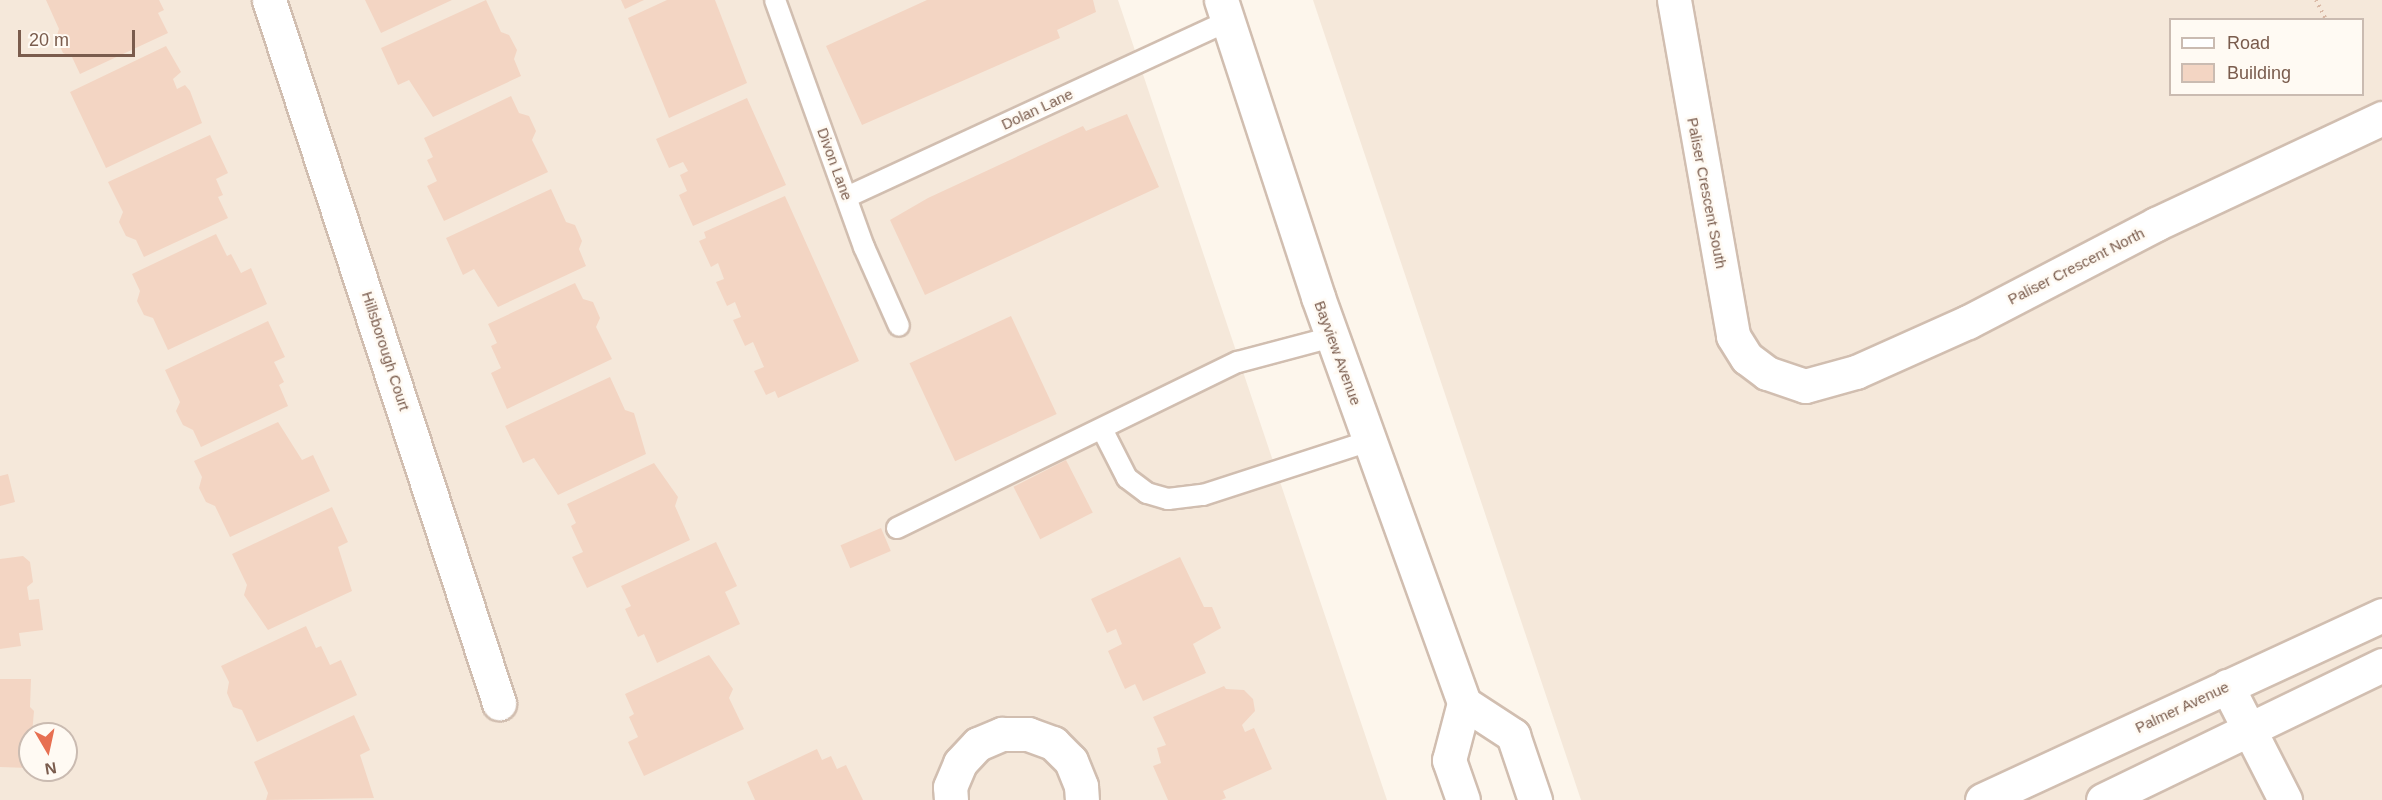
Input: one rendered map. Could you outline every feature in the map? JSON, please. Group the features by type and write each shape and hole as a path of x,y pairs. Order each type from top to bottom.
{"street":[{"name":"Hillsborough Court","path":"269,0 499,703"},
{"name":"Paliser Crescent South","path":"1674,0 1732,336 1747,358 1766,372"},
{"name":"Bayview Avenue","path":"1224,10 1332,338 1464,703"},
{"name":"Paliser Crescent North","path":"1766,372 1804,386 1856,372 2382,118"},
{"name":"Palmer Avenue","path":"1982,800 2382,615"},
{"path":"2103,800 2382,665"},
{"path":"2227,686 2285,800"},
{"path":"1463,800 1449,760 1464,703 1513,735 1535,800"},
{"path":"951,800 950,787 960,763 978,744 1002,734 1028,734 1053,743 1071,761 1082,786 1082,800"}],"lane":[{"name":"Divon Lane","path":"775,0 847,196 899,326"},
{"name":"Dolan Lane","path":"847,196 1224,10"},
{"path":"897,528 1238,362 1332,338"},
{"path":"1102,429 1127,478 1147,493 1168,499 1203,495 1369,441"}],"path":[{"path":"2316,0 2325,18"}],"shaded area":[{"path":"0,0 1118,0 1387,800 0,800"},
{"path":"1313,0 2382,0 2382,800 1581,800"}],"building":[{"path":"46,0 159,0 164,10 158,13 168,33 80,74 72,57 63,53 56,38 59,29"},
{"path":"365,0 452,0 381,33"},
{"path":"486,0 501,32 509,35 517,50 514,59 521,76 433,117 409,80 398,85 381,48"},
{"path":"621,0 644,0 625,9"},
{"path":"667,0 715,0 747,83 669,118 628,18"},
{"path":"927,0 1093,0 1096,12 1057,30 1060,38 862,125 826,46"},
{"path":"166,46 181,72 173,79 177,89 185,85 190,91 202,123 106,168 70,92"},
{"path":"511,96 519,113 529,116 536,131 532,140 548,172 444,221 427,186 437,181 427,160 433,157 424,138"},
{"path":"747,98 786,185 693,226 679,195 687,191 680,175 688,171 683,162 669,168 656,139"},
{"path":"1127,114 1159,187 925,295 890,220 928,198 1083,126 1086,131"},
{"path":"210,135 228,173 216,179 223,195 218,197 228,218 144,257 136,240 126,236 119,222 123,212 108,182"},
{"path":"551,189 566,222 575,225 582,241 579,249 586,266 498,307 474,269 463,275 446,238"},
{"path":"785,196 859,361 778,398 775,391 766,395 754,371 764,367 753,342 745,346 733,320 741,317 735,302 727,306 716,282 724,279 718,263 711,267 699,241 706,238 704,232"},
{"path":"216,234 227,256 231,254 241,273 251,268 267,304 168,350 153,318 144,315 137,301 140,291 132,274"},
{"path":"575,283 583,299 593,302 600,318 596,327 612,359 507,409 491,373 501,368 491,346 497,343 488,324"},
{"path":"1011,316 1057,414 955,461 909,363"},
{"path":"268,321 285,357 274,362 284,382 279,385 288,406 201,447 193,430 183,425 176,411 180,402 165,370"},
{"path":"610,377 625,410 634,413 646,454 558,495 534,458 523,463 505,426"},
{"path":"278,422 302,460 313,455 330,491 230,537 215,506 206,502 199,488 202,477 194,461"},
{"path":"1066,460 1093,513 1040,539 1013,487"},
{"path":"654,463 678,497 675,506 690,540 587,588 572,557 583,552 571,526 576,523 567,504"},
{"path":"8,474 15,502 0,506 0,476"},
{"path":"332,507 348,542 338,547 352,591 268,630 244,595 247,585 232,554"},
{"path":"881,528 891,551 850,568 840,545"},
{"path":"716,542 737,586 725,592 740,624 657,663 644,634 638,637 625,609 631,606 621,586"},
{"path":"23,556 30,562 33,582 27,587 29,600 39,599 43,630 19,633 21,646 0,649 0,559"},
{"path":"1180,557 1204,607 1212,607 1221,628 1193,644 1206,673 1143,701 1135,684 1125,689 1108,651 1122,644 1116,629 1107,633 1091,599"},
{"path":"306,626 316,648 321,646 330,665 341,660 357,695 257,742 242,710 233,707 227,693 229,682 221,666"},
{"path":"709,655 733,689 729,698 744,729 644,776 628,742 638,737 629,717 634,714 625,694"},
{"path":"0,679 31,679 30,707 34,711 33,722 18,722 18,768 0,767"},
{"path":"1224,686 1226,689 1244,690 1253,699 1255,711 1242,725 1245,732 1254,728 1272,769 1223,791 1226,798 1221,800 1168,800 1153,766 1161,763 1157,748 1166,745 1153,717"},
{"path":"354,715 370,750 360,755 374,798 266,800 268,793 254,762"},
{"path":"817,749 822,760 831,756 837,769 846,765 863,800 755,800 747,782"}]}
